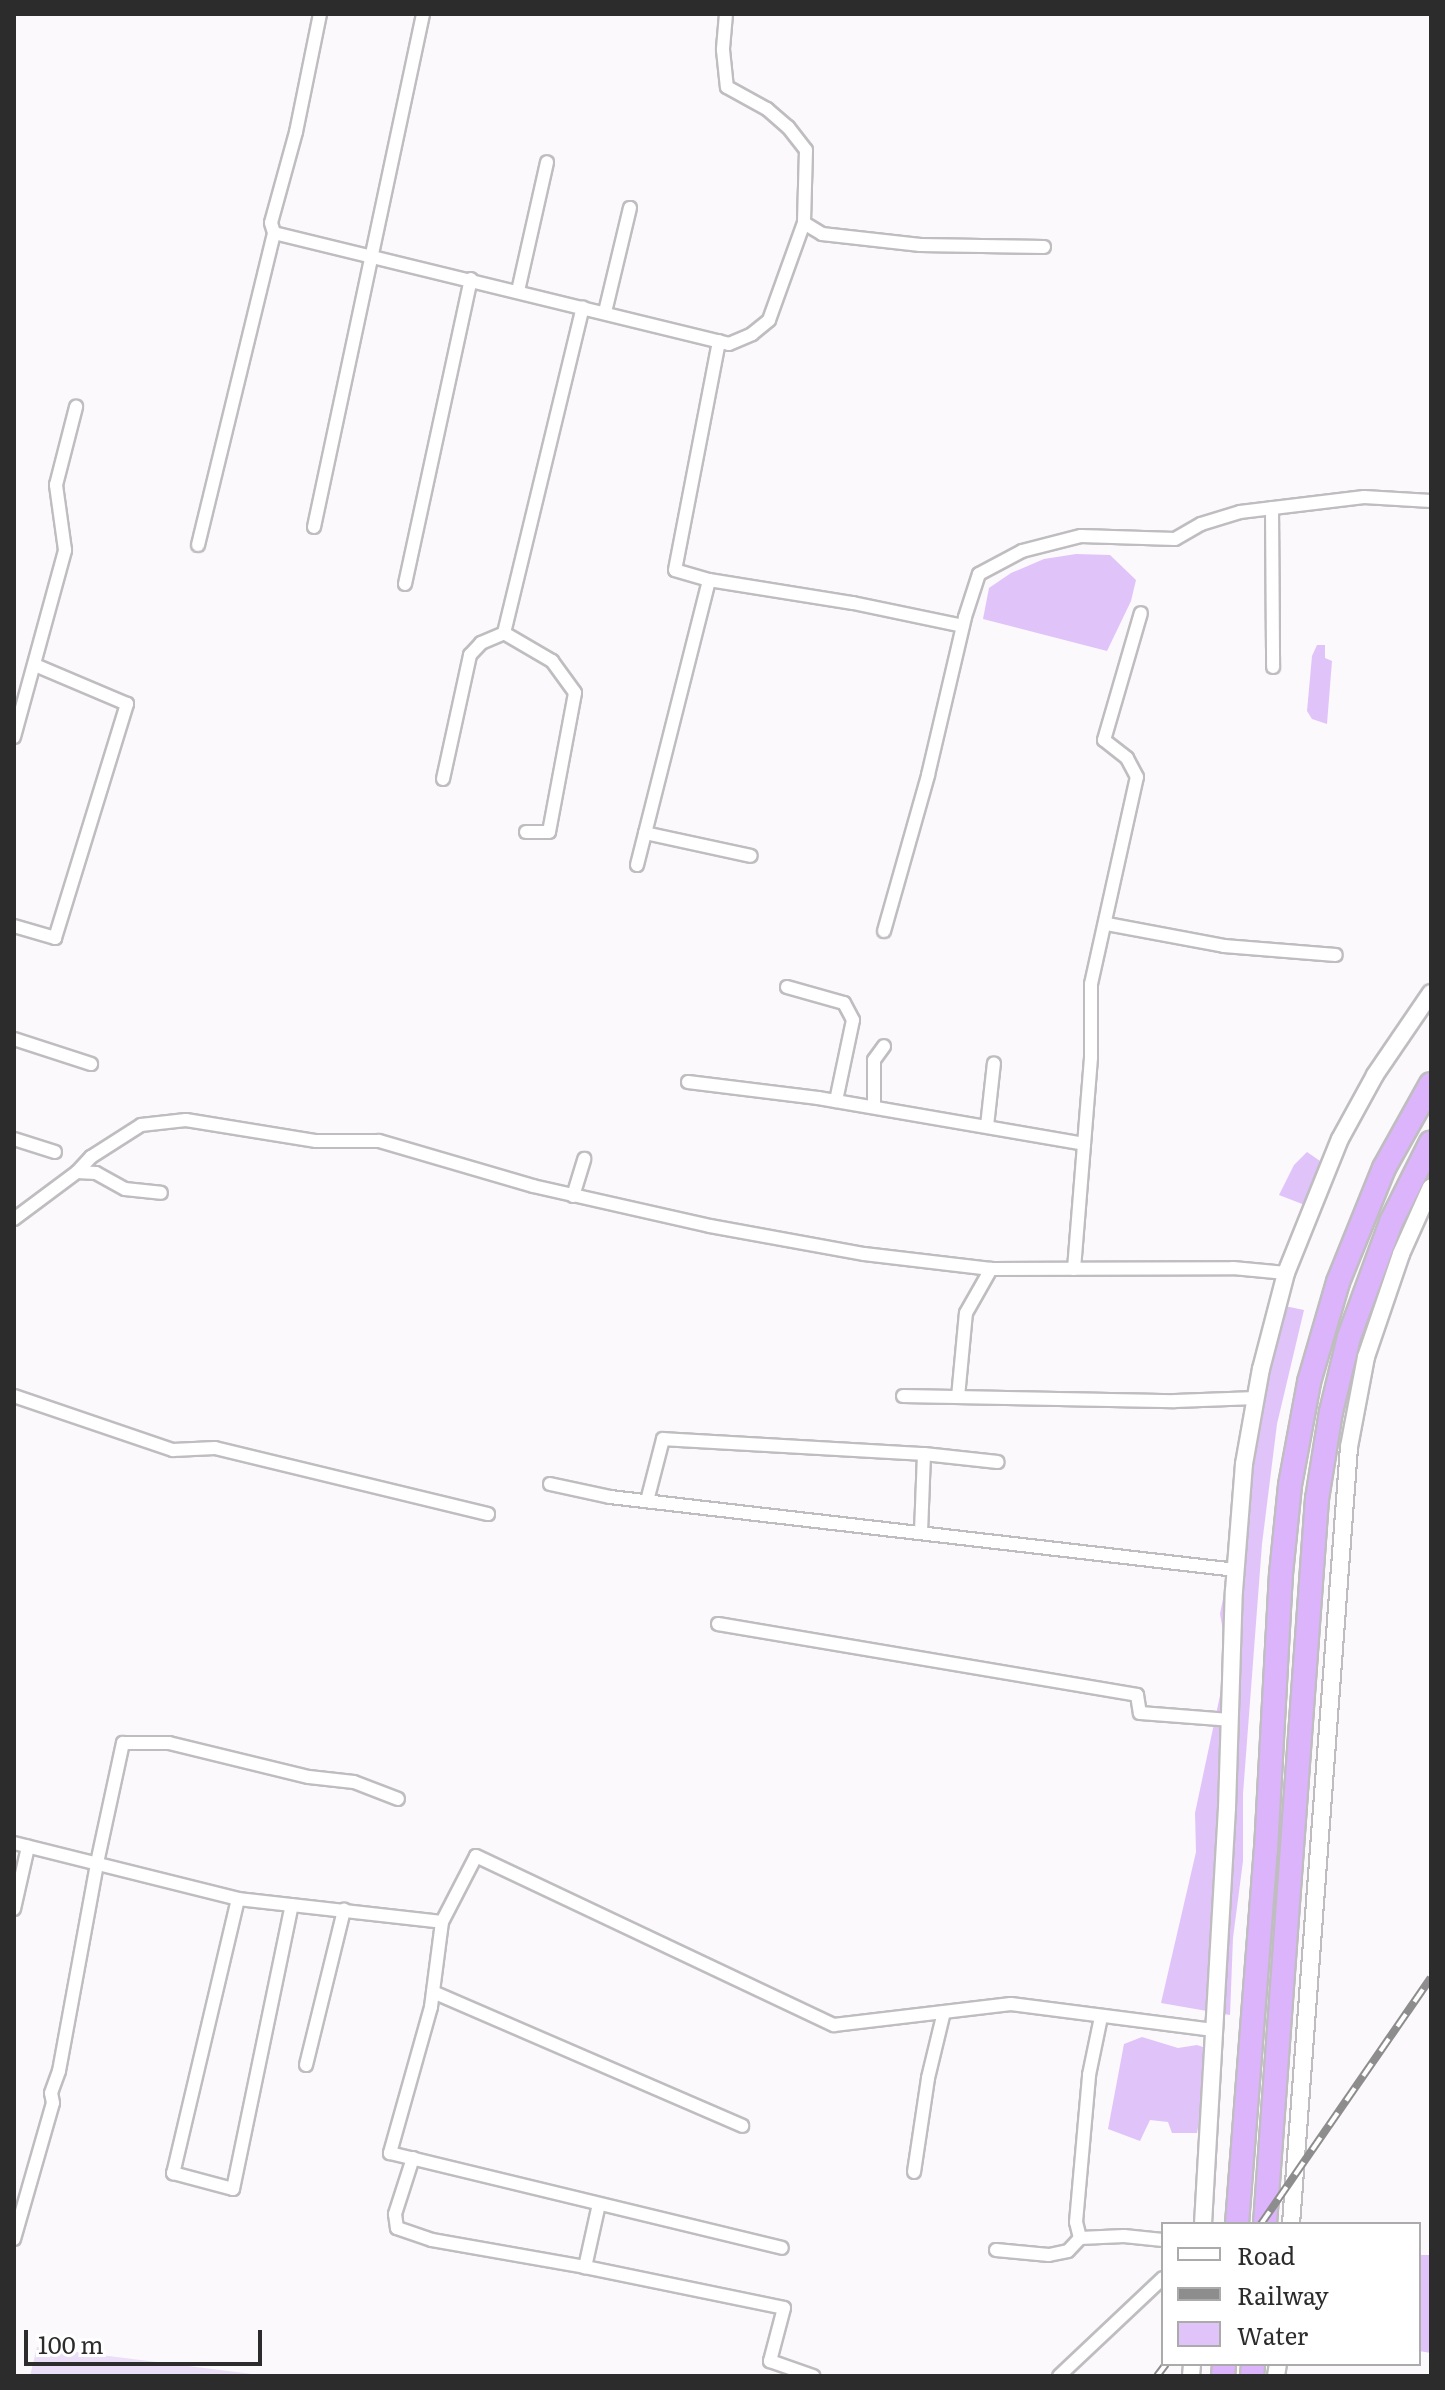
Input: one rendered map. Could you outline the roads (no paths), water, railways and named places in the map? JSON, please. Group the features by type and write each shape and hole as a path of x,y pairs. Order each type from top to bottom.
{"highway":[{"path":"1237,2222 1264,1881 1281,1574 1293,1470 1323,1331 1349,1252 1384,1168 1431,1084"},
{"path":"1265,2222 1319,1485 1349,1337 1391,1222 1431,1142"}],"street":[{"path":"198,545 274,233 271,223 296,132 320,14"},
{"path":"314,527 423,14"},
{"path":"274,233 729,344 752,334 769,320 804,223 806,150 788,127 767,109 727,87 723,50 726,14"},
{"path":"518,291 547,162"},
{"path":"605,312 630,208"},
{"path":"804,223 822,234 920,245 1044,247"},
{"path":"405,584 471,279"},
{"path":"504,633 583,307"},
{"path":"719,341 675,570 709,580 853,603 963,626"},
{"path":"14,737 65,550 56,485 76,407"},
{"path":"884,931 928,775 963,626 979,574 1022,551 1081,536 1175,539 1201,524 1240,512 1364,497 1431,501"},
{"path":"1272,508 1273,667"},
{"path":"637,865 709,580"},
{"path":"1074,1269 1091,1057 1091,984 1107,924 1119,848 1137,777 1127,758 1104,740 1141,613"},
{"path":"443,779 470,655 481,643 504,633"},
{"path":"504,633 552,661 575,693 549,832 526,832"},
{"path":"14,926 55,938 127,704 35,665"},
{"path":"645,833 751,856"},
{"path":"1107,924 1224,946 1336,955"},
{"path":"787,987 844,1003 853,1020 836,1101"},
{"path":"1203,2222 1236,1570 1244,1464 1256,1398 1286,1273 1340,1139 1375,1075 1431,993"},
{"path":"14,1039 91,1064"},
{"path":"874,1107 874,1060 884,1046"},
{"path":"987,1126 994,1063"},
{"path":"688,1082 836,1101 1084,1144"},
{"path":"14,1219 77,1172 91,1157 141,1125 186,1120 316,1141 379,1141 573,1196 710,1226 864,1254 991,1269 1233,1268 1286,1273"},
{"path":"14,1139 55,1152"},
{"path":"573,1196 584,1159"},
{"path":"77,1172 96,1173 125,1189 161,1193"},
{"path":"1291,2222 1349,1447 1366,1357 1401,1254 1431,1187"},
{"path":"958,1397 966,1313 991,1269"},
{"path":"14,1396 173,1450 215,1448 488,1514"},
{"path":"903,1396 1160,1401 1256,1398"},
{"path":"647,1501 663,1439 924,1454 998,1462"},
{"path":"921,1532 924,1454"},
{"path":"550,1484 647,1501 1236,1570"},
{"path":"718,1624 1137,1695 1140,1713 1230,1720"},
{"path":"14,2239 53,2103 51,2093 59,2071 97,1863 123,1743 169,1743 309,1777 354,1782 398,1799"},
{"path":"14,1843 238,1899 442,1922"},
{"path":"14,1909 28,1847"},
{"path":"782,2248 390,2153 433,1992 442,1922 476,1856 834,2025 1011,2004 1215,2030"},
{"path":"238,1899 173,2173 233,2189 292,1905"},
{"path":"306,2065 344,1910"},
{"path":"433,1992 742,2126"},
{"path":"914,2172 928,2078 944,2012"},
{"path":"1080,2238 1076,2222 1089,2075 1101,2017"},
{"path":"413,2158 395,2214 397,2228 432,2240 585,2267 784,2308 766,2376"},
{"path":"585,2267 599,2204"},
{"path":"996,2250 1049,2255 1068,2251 1080,2238 1124,2236 1161,2240"},
{"path":"1059,2376 1161,2280"},
{"path":"770,2361 813,2376"}],"water":[{"path":"1076,554 1110,555 1136,580 1131,601 1107,651 983,619 989,588 1011,573 1044,559"},
{"path":"1317,645 1325,645 1325,658 1332,661 1327,724 1312,719 1307,711 1312,656"},
{"path":"1307,1152 1336,1172 1310,1207 1279,1195 1294,1165"},
{"path":"1275,1304 1304,1310 1277,1424 1262,1544 1243,1794 1243,1861 1233,1938 1230,2015 1161,2003 1196,1852 1195,1813 1228,1658 1220,1614 1255,1438"},
{"path":"1142,2037 1178,2048 1197,2045 1212,2050 1197,2133 1172,2133 1168,2122 1150,2120 1140,2141 1108,2129 1124,2044"},
{"path":"1421,2255 1431,2255 1431,2353 1421,2351"}],"railway":[{"path":"1262,2222 1431,1978"},
{"path":"1157,2376 1164,2366"}]}
